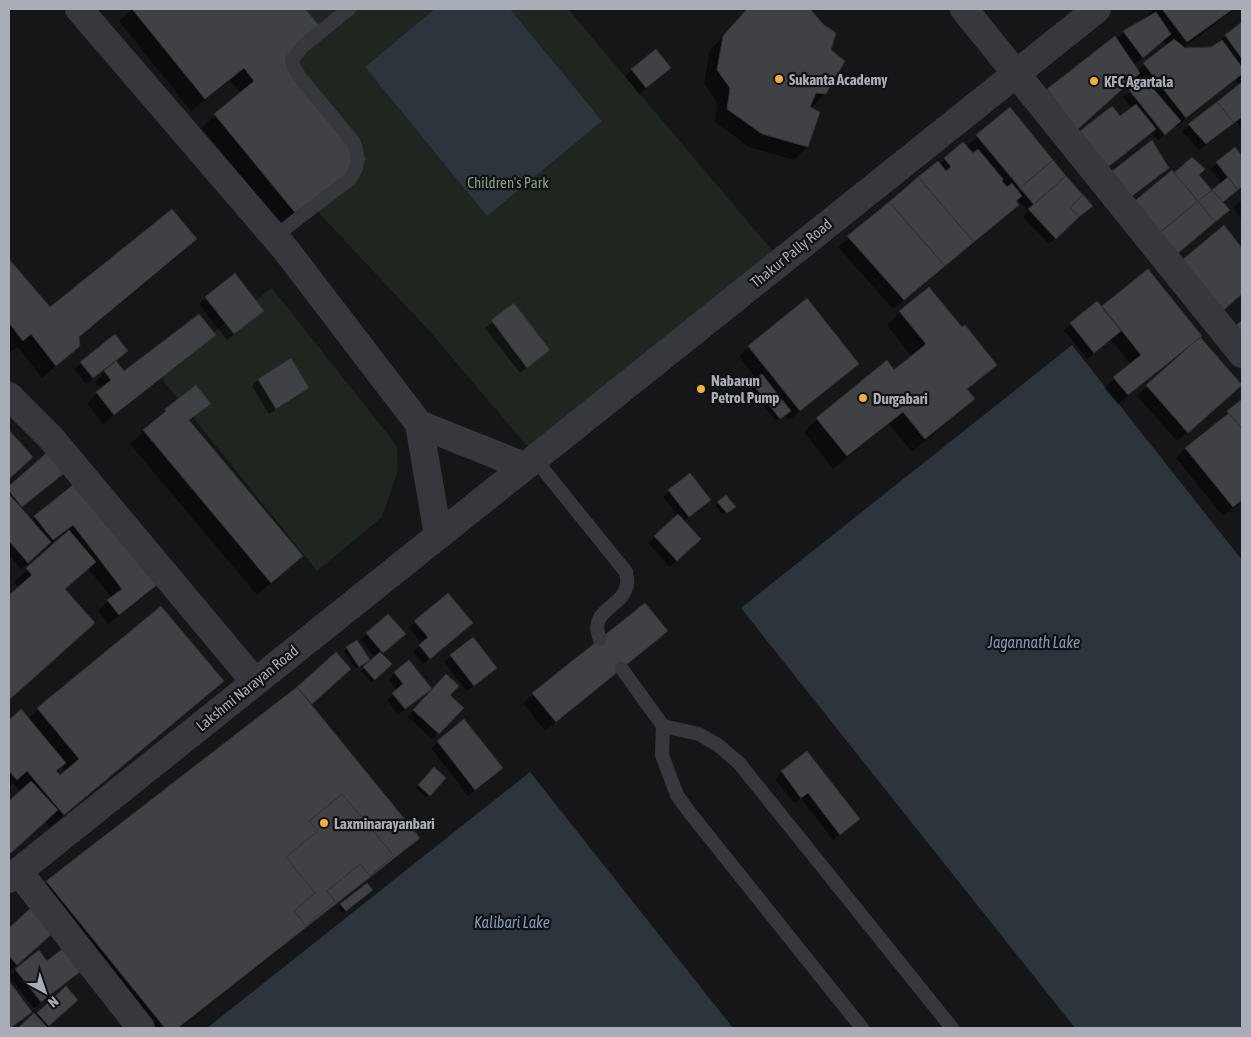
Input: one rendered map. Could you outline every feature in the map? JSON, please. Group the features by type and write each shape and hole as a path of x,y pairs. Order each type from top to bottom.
{"street":[{"path":"79,9 274,237 419,424 438,535"},
{"path":"964,9 1242,354"},
{"name":"Thakur Pally Road","path":"485,497 1097,9"},
{"path":"9,396 52,438 255,682"},
{"path":"419,424 529,462"},
{"name":"Lakshmi Narayan Road","path":"14,875 485,497"},
{"path":"14,875 141,1028"}],"lane":[{"path":"274,237 350,179 355,172 358,154 354,142 300,78 293,66 292,60 303,46 349,9"},
{"path":"529,462 626,572 627,583 623,595 600,616 597,622 596,630 600,639"},
{"path":"622,669 663,726 662,755 677,795 862,1028"},
{"path":"663,726 699,734 718,745 739,763 952,1028"}],"green space":[{"path":"302,9 340,9 317,26"},
{"name":"Children's Park","path":"346,9 568,9 776,255 532,452 432,334 308,201 277,67"},
{"path":"272,288 397,446 398,470 382,517 317,571 158,374"}],"water":[{"path":"435,9 510,9 602,121 487,216 365,67"},
{"name":"Jagannath Lake","path":"1072,345 1242,560 1242,1028 1075,1028 741,608"},
{"name":"Kalibari Lake","path":"530,772 733,1028 207,1028"}],"building":[{"path":"132,9 305,9 322,29 285,59 366,159 297,215 214,114 254,81 244,68 205,99"},
{"name":"Sukanta Academy","path":"747,9 810,9 824,25 836,33 831,50 845,61 826,94 816,93 810,107 820,112 808,147 762,134 727,109 730,88 717,70 723,36"},
{"path":"1162,9 1233,9 1187,42"},
{"path":"1156,12 1171,34 1143,58 1123,31"},
{"path":"1242,22 1242,59 1225,35"},
{"name":"KFC Agartala","path":"1115,36 1140,73 1077,130 1047,89"},
{"path":"1174,39 1185,48 1211,47 1222,40 1242,67 1242,74 1186,118 1143,63"},
{"path":"656,49 671,68 646,88 631,69"},
{"path":"1145,79 1181,121 1165,135 1129,90"},
{"path":"1242,82 1242,117 1234,123 1217,102"},
{"path":"1217,102 1234,123 1206,144 1188,124"},
{"path":"1136,104 1156,129 1108,167 1080,131 1112,106 1120,116"},
{"path":"1010,107 1053,160 1020,188 976,135"},
{"path":"1152,140 1169,168 1127,200 1111,172"},
{"path":"963,142 973,153 978,149 1003,179 1002,181 1007,187 1012,183 1022,196 1016,201 1019,205 974,242 918,177 938,161 946,171 951,167 944,158"},
{"path":"1235,147 1242,156 1242,186 1238,190 1216,162"},
{"path":"1192,157 1205,169 1199,175 1212,190 1198,201 1174,173"},
{"path":"1053,160 1066,176 1034,205 1020,188"},
{"path":"1172,170 1198,201 1152,239 1131,204"},
{"path":"1066,176 1083,195 1070,207 1079,217 1056,239 1028,209"},
{"path":"918,177 974,242 945,266 889,202"},
{"path":"1228,177 1238,190 1223,202 1212,190"},
{"path":"1212,190 1230,210 1215,222 1198,201"},
{"path":"1083,195 1093,206 1079,217 1070,207"},
{"path":"1198,201 1215,222 1170,260 1152,239"},
{"path":"889,202 945,266 904,300 847,236"},
{"path":"172,209 197,239 79,337 80,346 56,366 31,334 23,341 9,323 9,259 50,307"},
{"path":"1224,225 1242,248 1242,294 1217,316 1175,266"},
{"path":"1148,269 1202,336 1128,395 1113,377 1141,355 1102,306"},
{"path":"235,273 264,311 234,334 205,297"},
{"path":"929,287 962,327 965,325 997,365 967,389 975,399 925,439 903,412 847,456 816,418 887,360 894,370 926,344 899,311"},
{"path":"807,298 859,364 800,411 748,346"},
{"path":"1097,301 1121,331 1094,353 1070,323"},
{"path":"514,303 550,350 527,368 491,320"},
{"path":"199,314 216,335 114,415 96,392 111,380 104,371 116,361 124,371"},
{"path":"1242,320 1242,332 1236,325"},
{"path":"115,334 128,351 93,378 80,362"},
{"path":"1200,337 1242,385 1188,433 1146,385"},
{"path":"291,358 309,388 276,409 258,379"},
{"path":"762,374 791,411 780,419 751,382"},
{"path":"196,385 211,404 189,420 303,556 271,583 143,430 166,411 165,409"},
{"path":"1242,399 1242,429 1227,411"},
{"path":"1229,413 1242,429 1242,500 1233,507 1185,448"},
{"path":"9,430 33,457 9,479"},
{"path":"51,449 68,470 22,507 9,491 9,486"},
{"path":"690,473 711,500 689,517 668,490"},
{"path":"78,481 158,584 119,615 107,600 122,589 73,525 53,540 34,516"},
{"path":"9,494 51,542 28,563 9,541"},
{"path":"726,495 736,507 727,513 717,502"},
{"path":"678,514 701,539 677,561 654,536"},
{"path":"69,530 96,562 65,589 95,623 9,700 9,595 32,575 26,568"},
{"path":"448,593 473,623 430,659 419,645 428,637 414,621"},
{"path":"645,603 668,631 556,722 532,693"},
{"path":"161,606 224,681 64,815 27,771 17,780 9,771 9,720 21,709 66,763 56,771 60,775 79,759 37,708"},
{"path":"388,614 406,634 383,653 366,633"},
{"path":"473,637 497,668 474,686 450,655"},
{"path":"357,640 370,660 359,667 346,647"},
{"path":"336,652 351,669 312,704 297,687"},
{"path":"380,652 392,664 375,680 363,667"},
{"path":"409,660 432,689 405,709 392,693 403,684 394,672"},
{"path":"446,674 459,686 450,695 464,708 439,734 413,710"},
{"path":"297,687 420,838 178,1028 165,1028 46,881"},
{"path":"464,719 503,768 475,790 437,741"},
{"path":"807,751 860,819 840,835 808,793 801,798 781,771"},
{"path":"434,767 446,778 430,796 418,785"},
{"path":"31,781 58,810 11,853 9,851 9,801"},
{"path":"342,794 394,856 370,876 360,864 327,891 335,901 306,926 294,911 315,893 286,857 318,831 309,821"},
{"path":"367,883 373,890 346,911 340,904"},
{"path":"37,902 60,927 17,965 9,956 9,928"},
{"path":"67,945 85,968 41,1002 15,969 39,950 47,961"},
{"path":"9,981 32,1012 11,1028 9,1028"},
{"path":"66,986 78,1000 49,1026 37,1013"},
{"path":"34,1013 48,1028 18,1028"}],"place":[{"name":"Sukanta Academy","path":"779,79"},
{"name":"KFC Agartala","path":"1094,81"},
{"name":"Nabarun Petrol Pump","path":"701,389"},
{"name":"Durgabari","path":"863,398"},
{"name":"Laxminarayanbari","path":"324,823"}]}
